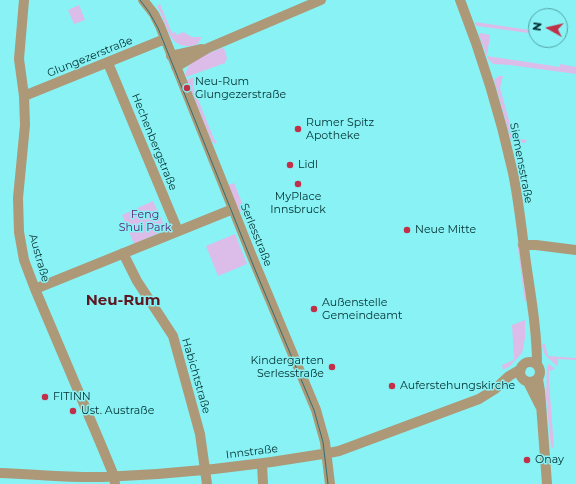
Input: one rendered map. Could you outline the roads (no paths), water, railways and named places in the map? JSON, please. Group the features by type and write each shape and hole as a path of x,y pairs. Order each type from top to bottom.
{"street":[{"name":"Austraße","path":"24,0 19,59 24,96 25,125 18,192 19,226 24,260 114,480"},
{"name":"Serlesstraße","path":"143,0 154,14 165,39 316,410 327,454 330,484"},
{"path":"176,67 208,48 321,0"},
{"name":"Siemensstraße","path":"460,0 486,69 514,175 535,336 529,365"},
{"name":"Glungezerstraße","path":"24,96 165,39"},
{"path":"171,56 208,48"},
{"name":"Hechenbergstraße","path":"108,63 178,231"},
{"path":"35,289 233,209"},
{"path":"523,245 536,245 576,250"},
{"name":"Habichtstraße","path":"123,253 137,281 173,336 200,434 207,484"},
{"path":"541,408 520,375 529,365 540,371 538,379 540,391 548,484"},
{"name":"Innstraße","path":"0,473 114,480 262,464 327,454 339,451 479,399 495,389 509,376 529,365"},
{"path":"525,381 534,382 538,379"},
{"name":"Innstraße","path":"495,389 525,381"},
{"path":"262,464 263,484"}],"tram line":[{"path":"140,0 158,28 256,272 314,410 323,442 328,484"}],"place":[{"name":"Neu-Rum Glungezerstraße","path":"187,88"},
{"name":"Rumer Spitz Apotheke","path":"298,129"},
{"name":"Lidl","path":"290,165"},
{"name":"MyPlace Innsbruck","path":"298,184"},
{"name":"Neue Mitte","path":"407,230"},
{"name":"Außenstelle Gemeindeamt","path":"314,309"},
{"name":"Kindergarten Serlesstraße","path":"332,367"},
{"name":"Auferstehungskirche","path":"392,386"},
{"name":"FITINN","path":"45,397"},
{"name":"Ust. Austraße","path":"73,411"},
{"name":"Onay","path":"527,460"}],"district":[{"name":"Neu-Rum","path":"123,301"}],"park label":[{"name":"Feng Shui Park","path":"145,221"}]}
